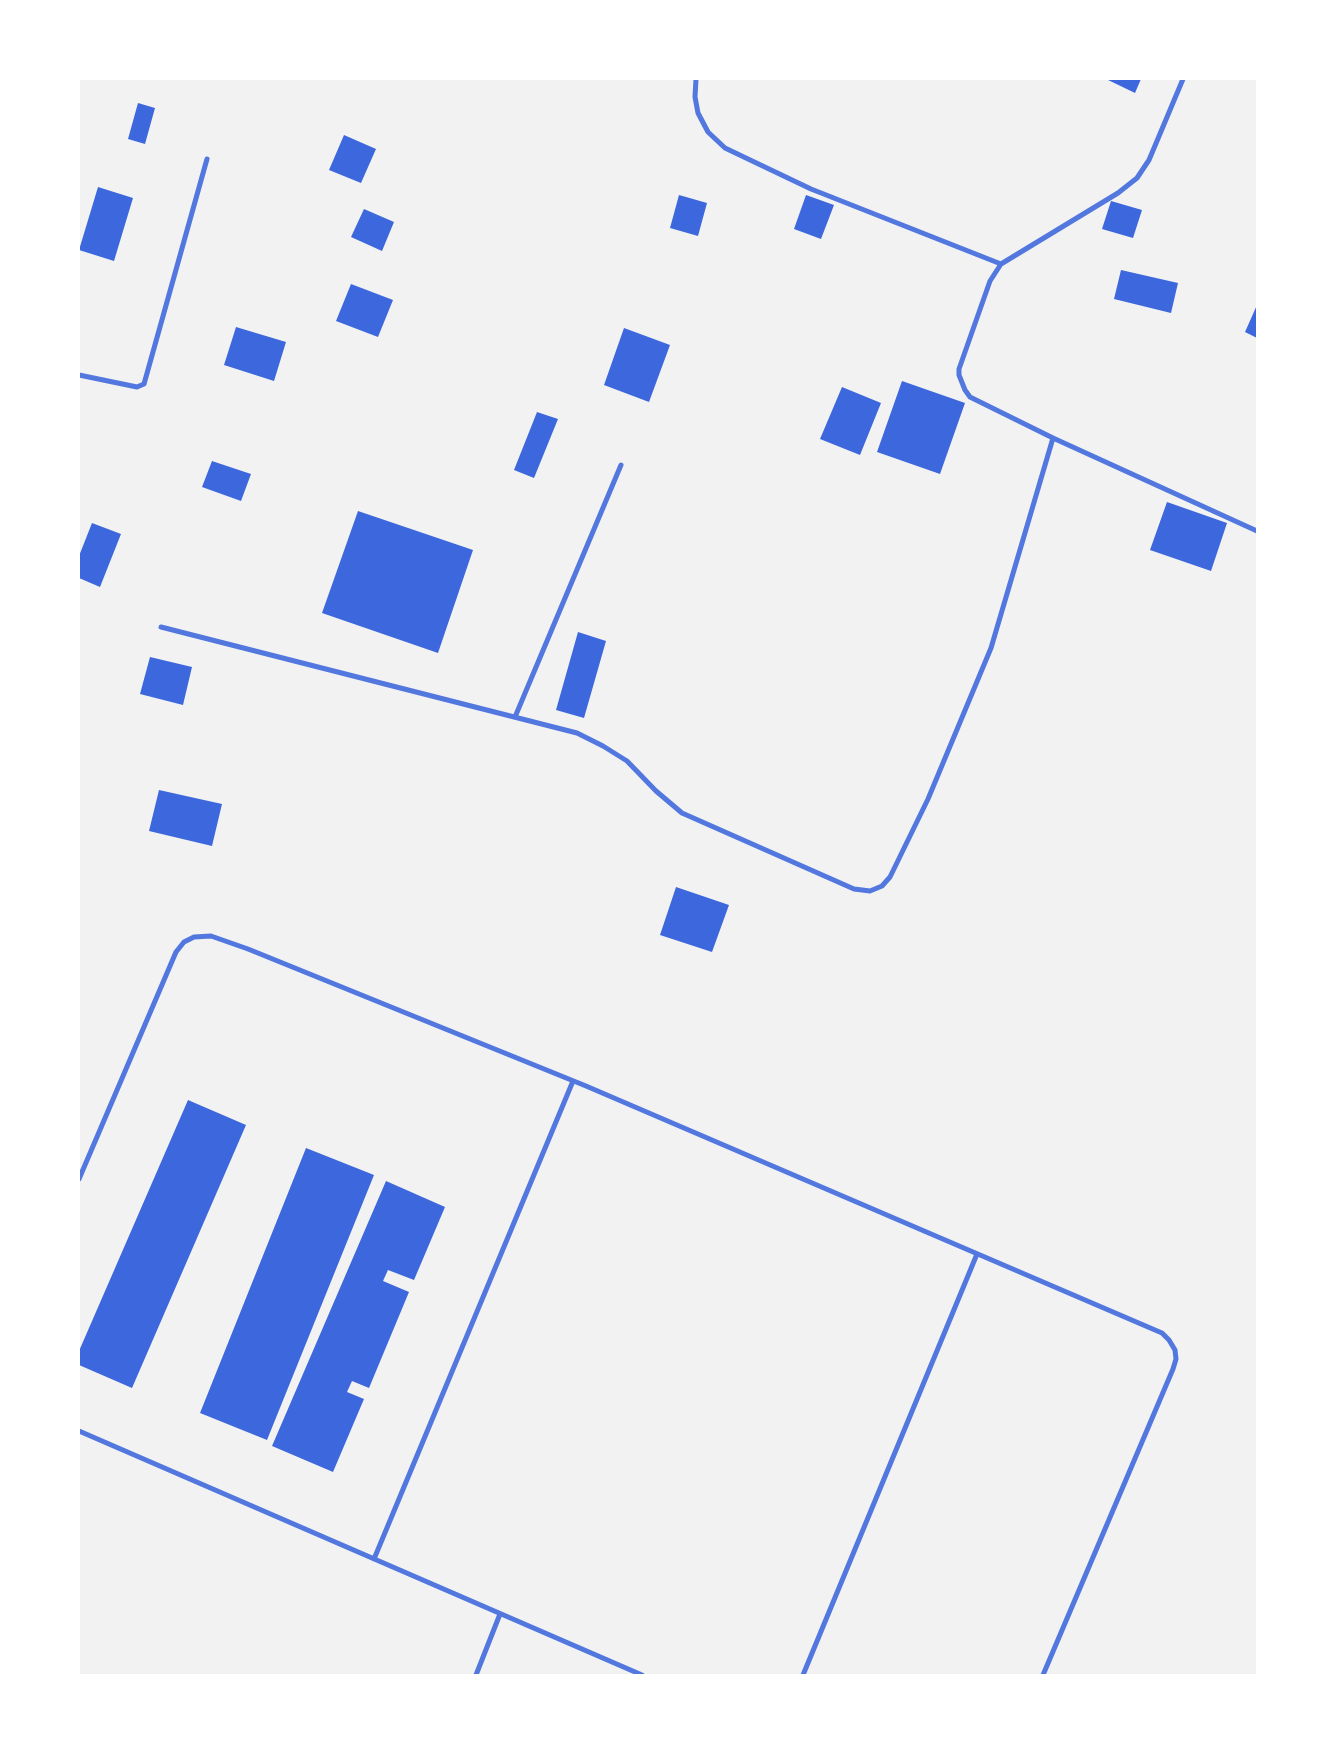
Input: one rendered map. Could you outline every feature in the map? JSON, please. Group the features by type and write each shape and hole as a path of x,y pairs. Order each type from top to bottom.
{"street":[{"path":"696,79 695,97 698,113 708,132 725,148 811,189 1001,264"},
{"path":"1183,79 1149,160 1137,178 1112,197 1001,264 990,281 959,369 961,383 970,397 1053,438 1257,531"},
{"path":"79,375 137,388 144,384 207,159"},
{"path":"161,627 577,733 628,761 656,791 682,813 854,889 870,891 882,886 890,877 928,799 991,648 1053,438"},
{"path":"515,717 622,465"},
{"path":"79,1179 176,952 184,942 194,937 211,936 248,949 573,1081 1162,1333 1175,1350 1176,1359 1173,1369 1044,1675"},
{"path":"374,1559 573,1081"},
{"path":"803,1675 977,1254"},
{"path":"79,1431 642,1675"},
{"path":"476,1675 500,1614"}],"building":[{"path":"1106,79 1141,79 1135,93"},
{"path":"138,103 155,108 145,144 128,139"},
{"path":"344,135 376,149 361,183 329,170"},
{"path":"98,187 133,198 114,261 79,250"},
{"path":"679,195 707,203 698,236 670,228"},
{"path":"806,195 834,205 821,239 794,229"},
{"path":"1111,201 1142,210 1133,238 1102,229"},
{"path":"364,209 394,222 382,251 351,237"},
{"path":"1121,270 1178,283 1171,313 1114,299"},
{"path":"351,284 393,300 378,337 336,321"},
{"path":"1257,305 1257,338 1245,332"},
{"path":"236,327 286,342 274,381 224,365"},
{"path":"624,328 670,345 649,402 604,385"},
{"path":"902,381 965,403 940,474 877,452"},
{"path":"842,387 881,403 860,455 820,439"},
{"path":"537,412 558,419 534,478 514,470"},
{"path":"212,461 251,474 241,501 202,487"},
{"path":"1167,502 1227,523 1211,571 1150,550"},
{"path":"358,511 473,550 438,653 322,613"},
{"path":"92,523 121,534 100,587 79,578 79,556"},
{"path":"578,632 606,641 584,718 556,710"},
{"path":"150,657 192,667 183,705 140,694"},
{"path":"159,790 222,804 212,846 149,831"},
{"path":"676,887 729,905 712,952 660,935"},
{"path":"188,1100 246,1125 132,1388 79,1365 79,1351"},
{"path":"306,1148 374,1175 267,1440 200,1413"},
{"path":"386,1181 445,1207 414,1280 388,1270 383,1281 409,1292 369,1388 352,1381 347,1392 364,1399 333,1472 272,1446"}]}
